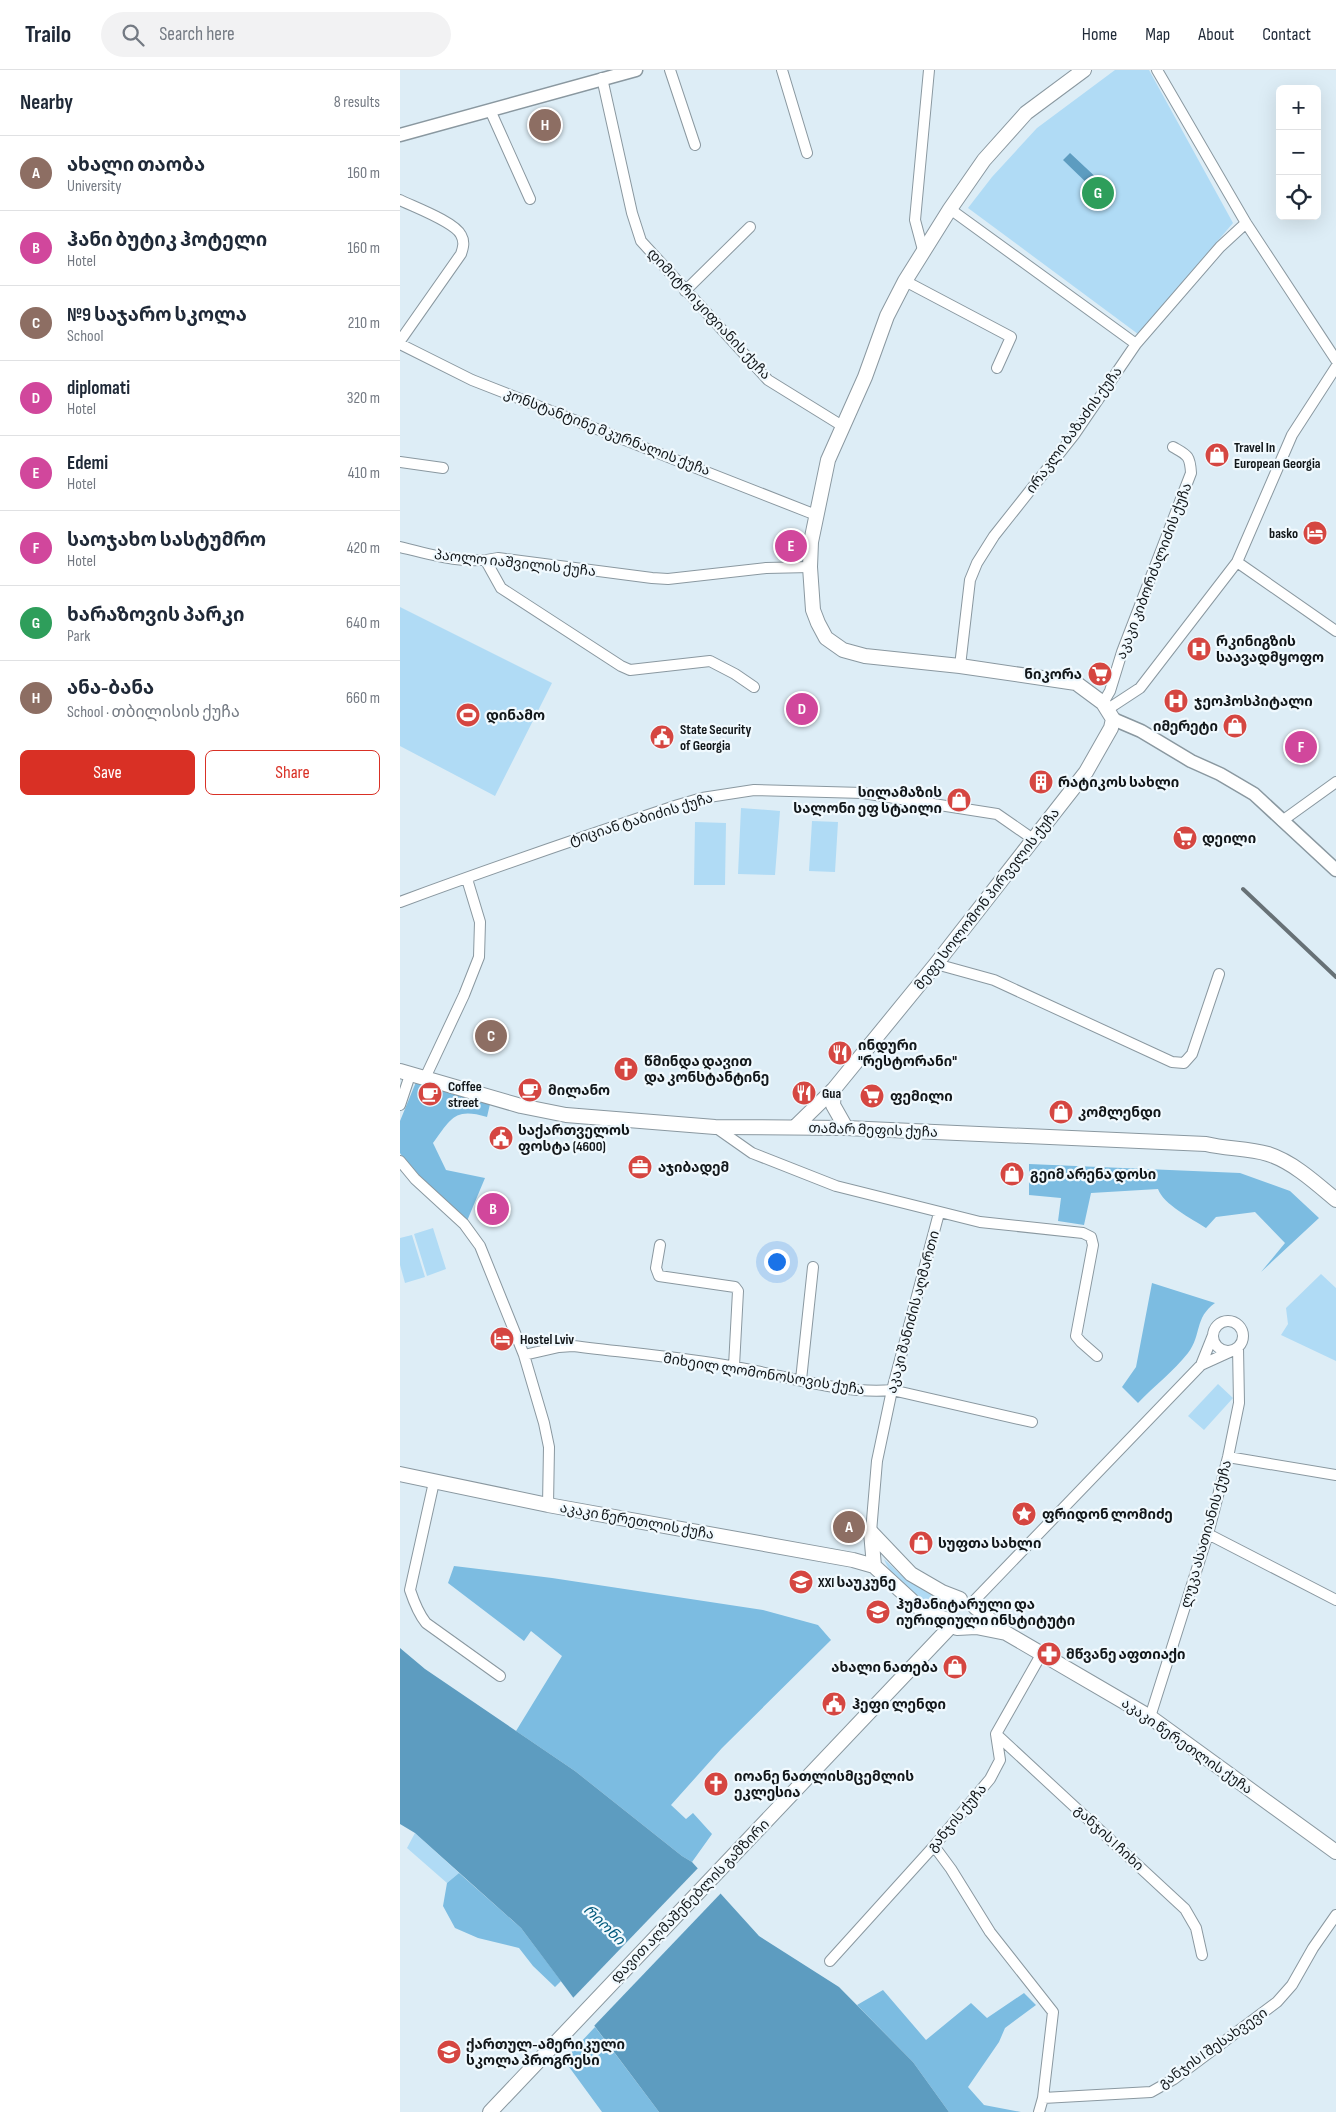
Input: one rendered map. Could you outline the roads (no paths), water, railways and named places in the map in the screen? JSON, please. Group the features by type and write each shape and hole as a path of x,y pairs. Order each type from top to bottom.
{"main road":[{"path":"1084,70 1026,113 984,160 950,208 905,281 887,316 865,376 828,460 811,542 810,567 813,610 826,638 843,650 865,656 960,666 1067,681 1084,688 1108,710"},
{"name":"მეფე სოლომონ პირველის ქუჩა","path":"794,1127 834,1089 936,964 1086,772 1111,728 1108,710"},
{"name":"თამარ მეფის ქუჩა","path":"405,1073 521,1106 566,1115 715,1127 846,1128 1206,1144 1228,1149 1254,1151 1281,1159 1336,1200"},
{"path":"834,1089 833,1105 846,1128"},
{"name":"აკაკი წერეთლის ქუჩა","path":"400,1474 548,1505 853,1560 874,1566 924,1612 950,1622"},
{"path":"871,1532 874,1566"},
{"name":"აკაკი წერეთლის ქუჩა","path":"871,1532 911,1574 942,1592 969,1603 1006,1633 1150,1717 1336,1852"},
{"path":"969,1603 976,1616 974,1621 967,1627 962,1628 950,1622 947,1612 950,1605 969,1603"},
{"name":"დავით აღმაშენებლის გამზირი","path":"490,2112 729,1861 950,1622"},
{"name":"აკაკი წერეთლის ქუჩა","path":"967,1627 1006,1633"}],"street":[{"path":"400,135 636,70"},
{"path":"670,70 695,145"},
{"path":"782,70 807,153"},
{"path":"923,250 915,220 929,70"},
{"path":"1157,70 1246,223 1336,360"},
{"name":"დიმიტრი ყიფიანის ქუჩა","path":"602,78 632,213 641,241 768,380 844,427"},
{"path":"490,110 530,199"},
{"path":"400,200 452,226 461,234 464,245 461,254 400,342"},
{"path":"950,208 1136,344"},
{"name":"ირაკლი ბაზაძის ქუჩა","path":"960,666 970,580 977,562 994,536 1074,435 1136,344 1220,247 1246,223"},
{"path":"685,291 750,227"},
{"path":"905,281 1011,337 997,368"},
{"name":"კონსტანტინე მკურნალის ქუჩა","path":"400,342 472,380 816,515"},
{"path":"1336,367 1292,435 1237,562 1140,688 1108,710 1191,761 1220,774 1254,794 1336,870"},
{"name":"აკაკი კიბორძალიძის ქუჩა","path":"1108,710 1110,691 1122,652 1191,473 1191,462 1188,455 1173,447"},
{"path":"400,462 443,468"},
{"name":"პაოლო იაშვილის ქუჩა","path":"400,547 460,560 486,561 498,558 660,579 766,568 810,567"},
{"path":"486,561 501,588 621,666 630,670 668,664 710,661 735,674 754,687"},
{"path":"1237,562 1336,631"},
{"path":"1282,821 1336,782"},
{"name":"ტიციან ტაბიძის ქუჩა","path":"400,902 467,879 521,857 678,805 702,798 754,790 862,793 997,814 1034,838"},
{"path":"425,1078 464,995 479,957 480,922 467,879"},
{"path":"936,964 994,980 1172,1062 1184,1063 1192,1054 1219,974"},
{"path":"400,1105 405,1073"},
{"name":"აკაკი შანიძის აღმართი","path":"715,1127 752,1153 818,1180 939,1213 892,1390 877,1461 871,1532"},
{"path":"400,1161 415,1179 464,1224 480,1246 524,1355 549,1447 548,1505"},
{"path":"939,1213 980,1222 1083,1233 1091,1236 1093,1245 1076,1336 1080,1342 1097,1356"},
{"path":"660,1245 656,1268 659,1276 735,1287 738,1291 734,1366"},
{"path":"801,1380 813,1267"},
{"path":"969,1603 1201,1365 1236,1349 1242,1343 1243,1334 1238,1325 1234,1322 1223,1322 1219,1325 1201,1365"},
{"path":"1214,1334 1219,1348 1224,1351 1236,1349"},
{"name":"მიხეილ ლომონოსოვის ქუჩა","path":"524,1355 559,1347 573,1346 734,1366 801,1380 875,1391 892,1390 1032,1422"},
{"name":"ლუკა ასათიანის ქუჩა","path":"1150,1717 1208,1534 1228,1456 1239,1403 1236,1349"},
{"path":"1228,1456 1336,1475"},
{"path":"434,1482 410,1590 418,1613 426,1623 500,1676"},
{"path":"1208,1534 1336,1600"},
{"path":"996,1734 1042,1653"},
{"name":"განჯის ქუჩა","path":"830,1961 934,1846 990,1779 1000,1760 996,1734"},
{"name":"განჯის I ჩიხი","path":"996,1734 1185,1909 1196,1928 1202,1955"},
{"path":"934,1846 951,1869 990,1932 1053,2012 1043,2098 1039,2112"},
{"name":"განჯის I შესახვევი","path":"1043,2098 1151,2092 1174,2079 1278,2002 1292,1985 1313,1948 1336,1915"}],"water":[{"path":"1070,153 1101,182 1094,190 1063,160"},
{"name":"რიონი","path":"400,1648 425,1669 575,1771 692,1862 759,1936 839,1987 913,2062 949,2112 659,2112 521,1928 415,1833 400,1824"}],"railway":[{"path":"1243,889 1336,977"}],"place":[{"name":"ანა-ბანა","path":"545,125"},
{"name":"ხარაზოვის პარკი","path":"1098,193"},
{"name":"Travel In European Georgia","path":"1217,455"},
{"name":"basko","path":"1315,533"},
{"name":"Edemi","path":"791,546"},
{"name":"რკინიგზის საავადმყოფო","path":"1199,649"},
{"name":"ნიკორა","path":"1100,674"},
{"name":"ჯეოჰოსპიტალი","path":"1176,701"},
{"name":"diplomati","path":"802,709"},
{"name":"დინამო","path":"468,715"},
{"name":"იმერეტი","path":"1235,726"},
{"name":"State Security of Georgia","path":"662,737"},
{"name":"საოჯახო სასტუმრო","path":"1301,747"},
{"name":"რატიკოს სახლი","path":"1041,782"},
{"name":"სილამაზის სალონი ეფ სტაილი","path":"959,800"},
{"name":"დეილი","path":"1185,838"},
{"name":"№9 საჯარო სკოლა","path":"491,1036"},
{"name":"ინდური \"რესტორანი\"","path":"840,1053"},
{"name":"წმინდა დავით და კონსტანტინე","path":"626,1069"},
{"name":"მილანო","path":"530,1090"},
{"name":"Gua","path":"804,1093"},
{"name":"Coffee street","path":"430,1094"},
{"name":"ფემილი","path":"872,1096"},
{"name":"კომლენდი","path":"1061,1112"},
{"name":"საქართველოს ფოსტა (4600)","path":"501,1138"},
{"name":"აჯიბადემ","path":"640,1167"},
{"name":"გეიმ არენა დოსი","path":"1012,1174"},
{"name":"ჰანი ბუტიკ ჰოტელი","path":"493,1209"},
{"name":"Hostel Lviv","path":"502,1339"},
{"name":"ფრიდონ ლომიძე","path":"1024,1514"},
{"name":"ახალი თაობა","path":"849,1527"},
{"name":"სუფთა სახლი","path":"921,1543"},
{"name":"XXI საუკუნე","path":"801,1582"},
{"name":"ჰუმანიტარული და იურიდიული ინსტიტუტი","path":"878,1612"},
{"name":"მწვანე აფთიაქი","path":"1049,1654"},
{"name":"ახალი ნათება","path":"955,1667"},
{"name":"ჰეფი ლენდი","path":"834,1704"},
{"name":"იოანე ნათლისმცემლის ეკლესია","path":"716,1784"},
{"name":"ქართულ-ამერიკული სკოლა პროგრესი","path":"449,2052"}]}
